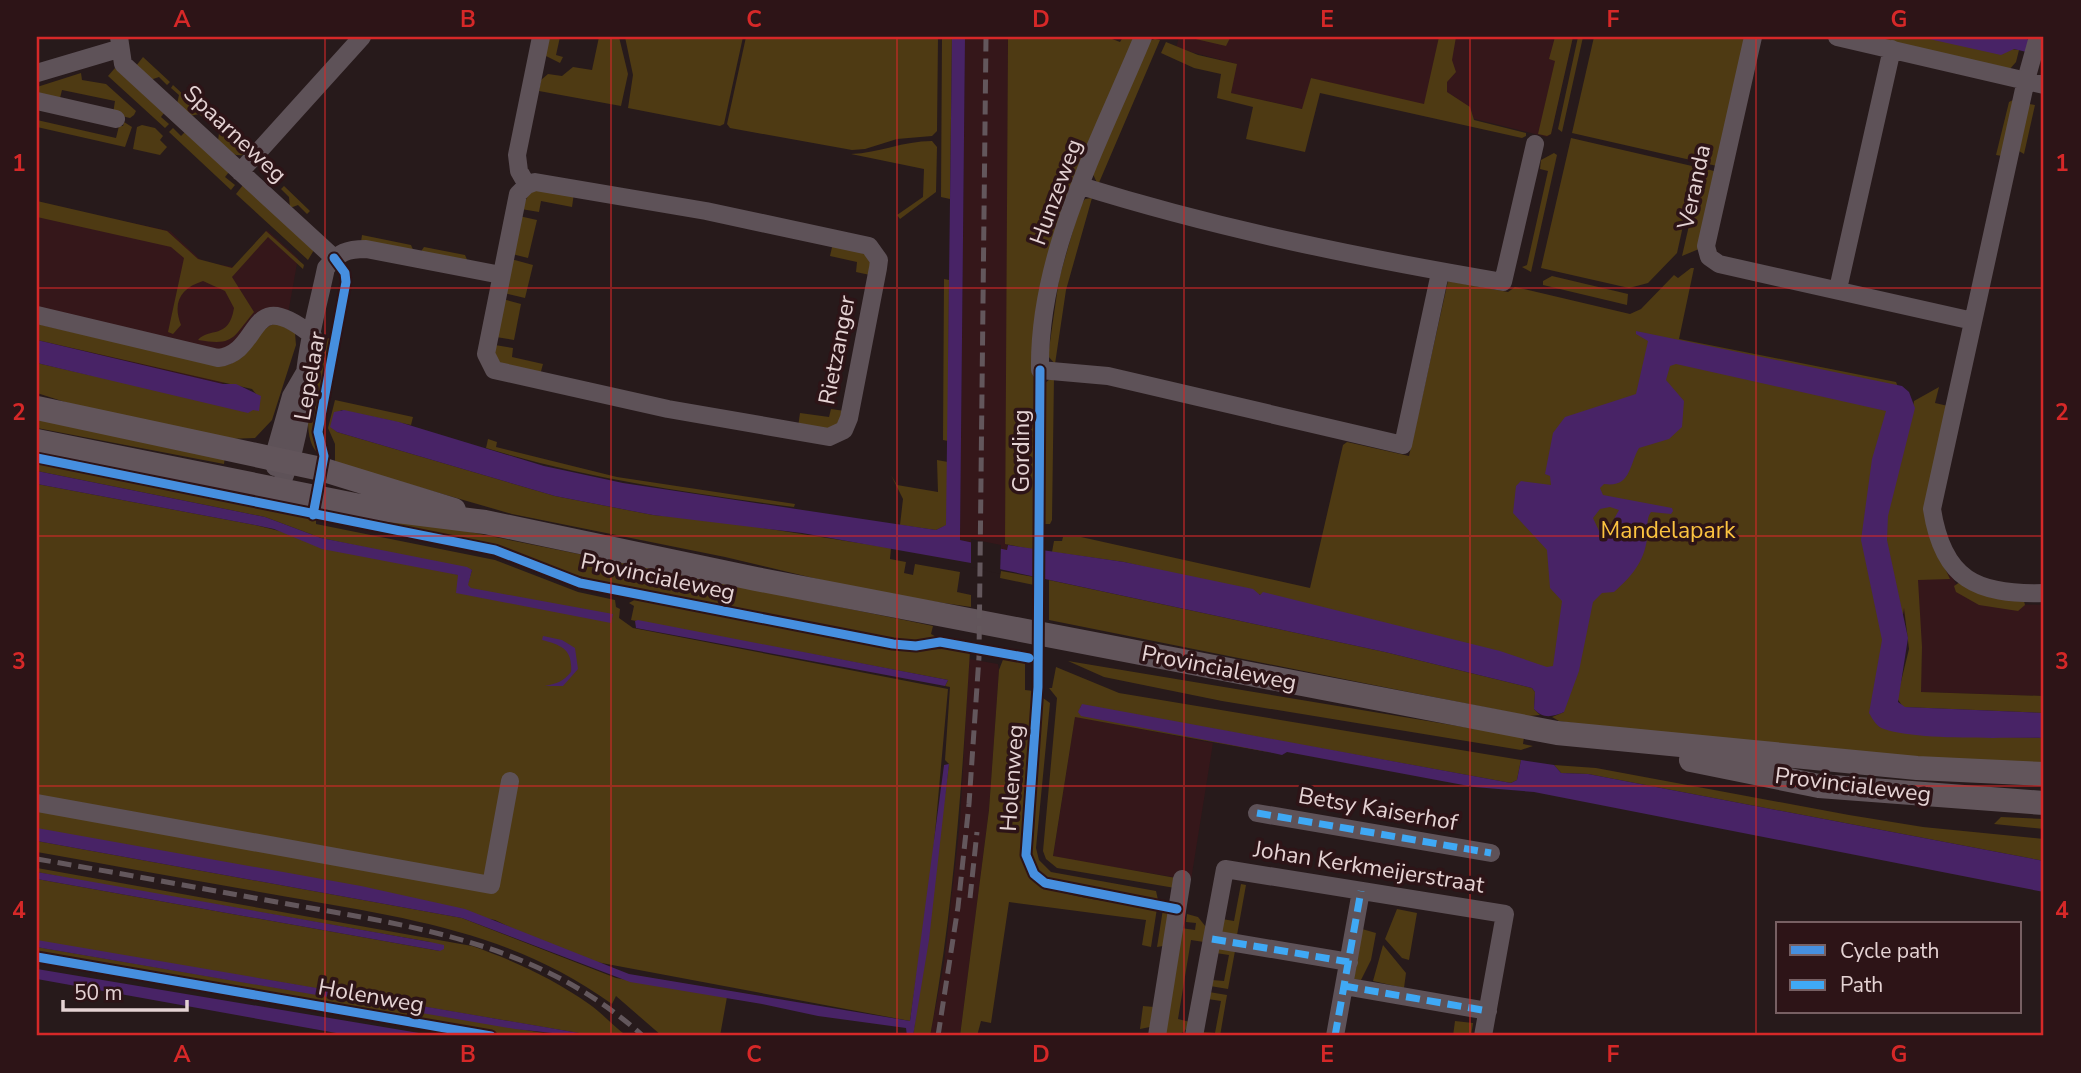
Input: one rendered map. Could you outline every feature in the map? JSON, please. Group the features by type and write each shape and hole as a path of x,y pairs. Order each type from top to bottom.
{"main road":[{"name":"Provincialeweg","path":"37,408 372,482 485,523"},
{"name":"Provincialeweg","path":"37,441 365,507 485,523 769,582 1526,726 1819,786 2044,803"},
{"name":"Provincialeweg","path":"1569,735 1917,768 2044,774"}],"street":[{"path":"240,172 362,37"},
{"path":"527,185 519,171 517,155 541,37"},
{"name":"Hunzeweg","path":"1143,37 1081,187 1053,277 1042,327 1041,370 1118,378 1403,445 1440,273"},
{"name":"Veranda","path":"1753,37 1707,252 1719,264 1973,321"},
{"path":"1837,37 2044,85"},
{"path":"37,73 118,43"},
{"name":"Spaarneweg","path":"118,43 123,64 334,258"},
{"path":"2036,44 1932,509 1936,532 1952,565 1976,585 1997,592 2044,593"},
{"path":"1838,289 1892,49"},
{"path":"37,102 116,119"},
{"path":"1081,187 1157,210 1440,273 1503,282 1535,144"},
{"name":"Rietzanger","path":"535,182 560,185 692,208 869,246 879,261 847,425 839,435 829,437 668,409 494,370 486,354 518,194 527,185 535,182"},
{"path":"334,258 345,250 366,249 501,275"},
{"name":"Lepelaar","path":"279,488 282,461 305,400 305,372 326,268 334,258"},
{"name":"Lepelaar","path":"37,315 218,358 230,354 262,320 272,315 290,317 313,336"},
{"path":"37,803 491,885 510,781"},
{"name":"Betsy Kaiserhof","path":"1257,813 1491,853"},
{"name":"Johan Kerkmeijerstraat","path":"1212,939 1225,869 1505,914 1488,1011"},
{"path":"1157,1036 1182,879"},
{"path":"1335,1036 1361,891"},
{"path":"1194,1036 1212,939 1349,962"},
{"path":"1344,986 1488,1011 1483,1036"}],"shaded area":[{"path":"952,37 965,37 960,540 1007,550 1008,545 1124,562 1253,589 1260,595 1263,592 1500,651 1547,667 1553,666 1562,601 1550,588 1547,550 1513,513 1516,486 1521,481 1551,485 1550,476 1545,474 1553,433 1565,417 1636,394 1648,341 1636,334 1636,331 1902,386 1909,392 1915,408 1888,516 1887,540 1908,638 1898,702 1905,707 2044,713 2044,738 1939,737 1899,733 1879,727 1869,713 1882,640 1861,540 1872,459 1886,411 1676,364 1670,366 1666,380 1684,401 1682,427 1669,439 1639,448 1624,479 1613,484 1604,484 1600,488 1603,495 1672,508 1673,511 1671,514 1651,512 1643,555 1636,568 1614,592 1602,593 1593,602 1579,671 1564,712 1548,716 1534,709 1535,692 1532,688 1385,652 971,563 802,533 653,515 555,496 337,432 330,427 334,412 344,410 399,422 544,466 623,483 936,530 946,525","holes":["1610,507 1619,510 1609,528 1600,533 1593,518 1600,509"]},
{"path":"965,37 1008,37 1007,550 960,540"},
{"path":"1179,37 1573,37 1551,134 1547,137 1311,78 1303,109 1230,93 1236,64 1176,48"},
{"path":"1920,37 2018,37 2044,43 2044,56 2014,49 2001,55"},
{"path":"37,203 170,231 203,262 234,267 267,230 298,258 286,325 266,328 239,361 232,364 223,384 37,340"},
{"path":"37,340 223,384 236,384 261,396 259,411 248,413 37,363"},
{"path":"37,471 265,517 321,538 467,567 472,570 468,585 471,588 613,614 611,623 456,593 458,575 322,549 274,529 37,484"},
{"path":"1949,573 1961,591 1982,603 2044,605 2044,696 1920,692 1922,648 1909,649 1907,626 1896,579"},
{"path":"635,621 948,680 945,686 636,628"},
{"path":"543,636 562,640 575,648 578,669 563,686 545,686 560,682 571,672 568,653 560,646 542,640"},
{"path":"969,659 998,664 999,670 989,810 960,1036 930,1036 944,963 960,822"},
{"path":"1082,704 1511,783 1517,780 1521,760 1554,765 1561,773 1588,774 2044,861 2044,892 1534,792 1474,787 1287,752 1282,755 1081,716 1078,712"},
{"path":"1075,716 1213,743 1191,880 1053,857"},
{"path":"949,764 929,940 913,1036 907,1036 906,1028 818,1016 630,982 462,918 37,841 37,828 361,886 465,909 629,974 910,1021 944,765"},
{"path":"37,872 430,942 444,945 444,949 440,951 37,879"},
{"path":"37,940 579,1033 580,1036 515,1029 42,948 37,947"},
{"path":"37,969 437,1036 353,1036 37,979"}],"green space":[{"path":"546,37 560,37 556,55 563,57 560,63 544,55"},
{"path":"599,37 619,37 628,74 621,106 539,91 541,80 548,74 562,76 573,67 592,70"},
{"path":"625,37 743,37 724,124 720,126 628,108 633,75"},
{"path":"746,37 938,37 937,131 932,136 897,139 865,149 852,150 730,128 727,124"},
{"path":"942,37 952,37 950,199 941,197"},
{"path":"1008,37 1107,37 1120,42 1123,37 1137,37 1086,154 1036,374 1035,550 1005,544"},
{"path":"1187,37 1225,37 1230,38 1226,46"},
{"path":"1439,37 1456,37 1452,60 1456,72 1447,82 1447,92 1470,107 1474,120 1526,133 1526,136 1522,138 1320,93 1305,152 1246,139 1253,107 1217,98 1221,74 1194,68 1161,53 1166,42 1198,55 1237,64 1231,93 1302,109 1311,78 1424,104"},
{"path":"1555,37 1573,37 1551,134 1547,136 1538,134 1555,61 1549,59"},
{"path":"1578,37 1583,37 1562,132 1558,129"},
{"path":"1594,37 1747,37 1717,166 1572,133"},
{"path":"1860,37 1921,37 2019,50 2016,62 2009,70"},
{"path":"1160,40 1098,185 1092,172 1149,41"},
{"path":"143,57 170,82 167,85 159,77 150,80 136,66"},
{"path":"115,68 164,113 161,117 169,124 165,128 108,76"},
{"path":"81,73 82,80 106,84 136,111 134,115 130,118 113,114 115,101 62,90 59,102 37,97 37,87"},
{"path":"173,85 210,119 208,122 199,114 190,116 177,104 179,95 171,88"},
{"path":"2015,99 2002,156 1996,155 2009,102"},
{"path":"2029,104 2035,105 2024,154 2019,151"},
{"path":"37,120 116,138 119,126 123,126 124,122 132,127 125,147 37,127"},
{"path":"213,122 248,153 235,155 225,148 218,141 219,133 211,125"},
{"path":"142,125 155,128 163,136 160,140 167,147 160,155 133,149 137,127"},
{"path":"173,128 181,136 185,132 229,172 225,177 235,185 231,190 169,132"},
{"path":"1571,138 1692,166 1695,172 1677,253 1648,283 1629,288 1541,268"},
{"path":"932,141 937,147 936,192 900,219 897,215 923,197 924,169 851,154"},
{"path":"1554,153 1557,155 1531,272 1522,267 1527,265 1548,171 1540,169 1541,160"},
{"path":"1707,169 1717,172 1699,249 1682,256 1701,173"},
{"path":"243,185 314,250 308,260 236,194"},
{"path":"284,186 310,211 307,214 298,205 290,208 289,197 281,189"},
{"path":"531,190 574,193 572,207 541,201 539,212 521,209"},
{"path":"1092,198 1066,290 1055,364 1048,356 1059,279 1080,206 1085,199"},
{"path":"37,201 167,231 198,259 232,268 266,231 304,265 303,269 268,237 232,277 254,312 236,334 226,341 198,340 228,325 234,308 225,291 203,281 189,288 178,303 181,325 173,334 168,332 184,258 171,247 37,217"},
{"path":"519,216 537,220 528,258 512,254"},
{"path":"362,235 411,245 414,252 361,242"},
{"path":"833,243 870,256 870,275 856,272 857,262 830,256"},
{"path":"424,247 465,255 468,262 420,253"},
{"path":"511,259 533,265 525,298 504,293"},
{"name":"Mandelapark","path":"1694,268 1679,339 1896,382 1911,418 1914,401 1939,387 1935,403 1948,406 1928,532 1950,579 1918,580 1922,647 1921,692 2044,696 2044,713 1903,707 1897,698 1909,649 1904,608 1886,729 1929,735 2044,738 2044,765 1923,760 1801,750 1559,721 1552,717 1564,712 1550,680 1254,593 1124,562 1052,552 1054,541 1062,541 1063,537 1081,537 1310,588 1343,445 1347,442 1409,456 1448,281 1508,292 1515,287 1630,314 1641,309 1674,275 1678,278"},
{"path":"1552,276 1628,294 1627,305 1543,285 1543,281"},
{"path":"944,279 949,280 948,441 943,440"},
{"path":"503,299 521,304 514,340 496,337"},
{"path":"277,323 295,333 296,345 272,420 255,438 226,439 68,403 37,393 37,363 89,375 256,394 252,389 37,340 37,324 223,366 239,358 262,332"},
{"path":"332,337 315,422 320,455 313,446 309,433 309,401 321,341"},
{"path":"495,345 513,348 512,357 543,364 540,375 500,366 493,354"},
{"path":"1054,376 1052,520 1050,524 1044,524 1045,383"},
{"path":"335,400 413,417 411,425 341,410 331,427 337,432 555,496 653,515 713,520 891,548 890,559 906,562 904,573 913,575 915,564 960,572 957,592 971,595 971,607 876,593 725,557 512,514 335,463 335,444 328,428"},
{"path":"831,409 845,411 841,421 833,429 798,427 800,413 829,417"},
{"path":"37,415 225,456 224,464 37,428"},
{"path":"488,439 497,442 496,447 617,477 795,504 794,507 755,502 601,477 486,448"},
{"path":"937,460 948,462 947,525 936,530 900,525 903,499 891,475 897,485 938,492"},
{"path":"37,463 316,519 316,524 495,560 578,592 615,600 616,607 620,609 619,618 633,628 948,689 931,877 910,1021 575,958 495,920 37,834 37,484 255,525 459,575 468,583 472,570 321,538 265,517 37,471"},
{"path":"332,504 933,626 931,634 938,638 909,641 874,636 615,586 572,574 493,545 330,513"},
{"path":"1001,571 1034,577 1034,585 1000,578"},
{"path":"1049,580 1385,652 1532,688 1535,692 1534,709 1540,715 1528,716 1049,620"},
{"path":"1960,582 1990,597 2024,601 2025,605 2018,611 1979,605 1956,592 1954,586"},
{"path":"636,599 891,649 970,651 951,892 930,1036 913,1036 949,764 945,760 950,687 945,686 948,680 631,620 634,606 629,603"},
{"path":"1004,657 1025,661 1025,690 1034,691 1021,848 1027,871 1036,882 1059,892 1157,908 1151,947 1142,945 1146,920 1009,902 991,1023 981,1021 977,1036 960,1036 989,810 999,670"},
{"path":"1068,661 1524,737 1523,744 1533,746 1521,750 1222,701 1104,677"},
{"path":"1056,667 1119,693 1521,760 1517,780 1511,783 1082,705 1080,708 1273,753 1075,717 1053,856 1176,878 1175,888 1057,868 1046,859 1043,851 1057,698 1049,688 1052,688"},
{"path":"1043,698 1050,703 1036,848 1039,860 1051,872 1156,891 1158,900 1052,881 1036,869 1030,848"},
{"path":"1554,765 1596,768 1923,827 2044,839 2044,861 1588,774 1561,773"},
{"path":"2001,817 2044,819 2044,829 1994,824"},
{"path":"37,841 462,918 616,978 727,997 720,1036 662,1036 616,996 612,1004 536,960 457,931 374,912 37,852"},
{"path":"37,868 472,946 518,964 562,986 627,1036 580,1036 579,1033 37,941 37,879 440,951 430,942 82,881 37,872"},
{"path":"1241,884 1246,885 1237,935 1219,932 1222,919 1234,921"},
{"path":"1163,909 1169,913 1163,946 1157,947"},
{"path":"1397,909 1417,913 1409,960 1402,958 1385,939"},
{"path":"1187,914 1198,917 1206,927 1204,942 1191,940 1178,1019 1190,1022 1180,1034 1164,1036 1181,928 1195,930 1196,923 1186,922"},
{"path":"1362,929 1376,933 1371,960 1361,980 1354,979"},
{"path":"1383,945 1406,973 1404,988 1373,981"},
{"path":"37,947 561,1036 512,1036 37,953"},
{"path":"1217,948 1235,951 1228,989 1210,986 1212,980 1224,981 1229,955 1216,953"},
{"path":"1209,992 1227,995 1220,1036 1202,1036 1202,1032 1215,1033 1221,1001 1208,999"},
{"path":"1143,1006 1154,1007 1150,1027 1140,1029"},
{"path":"1455,1021 1473,1023 1471,1036 1453,1036"}],"pier":[{"path":"971,539 1001,545 1000,574 971,567"}],"railway":[{"path":"938,1036 958,907 969,804 979,657 986,37"},
{"path":"970,898 977,832"},
{"path":"37,859 379,920 473,943 562,979 603,1005 643,1036"}],"marked path":[{"path":"1257,813 1491,853"},
{"path":"1335,1036 1361,891"},
{"path":"1212,939 1349,962"},
{"path":"1344,986 1488,1011"}],"cycle path":[{"path":"313,515 324,456 318,432 346,282 345,273 334,258"},
{"name":"Gording","path":"1040,370 1038,687 1026,855 1034,874 1045,883 1177,909"},
{"path":"37,458 495,550 580,583 893,644 916,646 940,642 1029,658"},
{"name":"Holenweg","path":"37,957 491,1036"}]}
